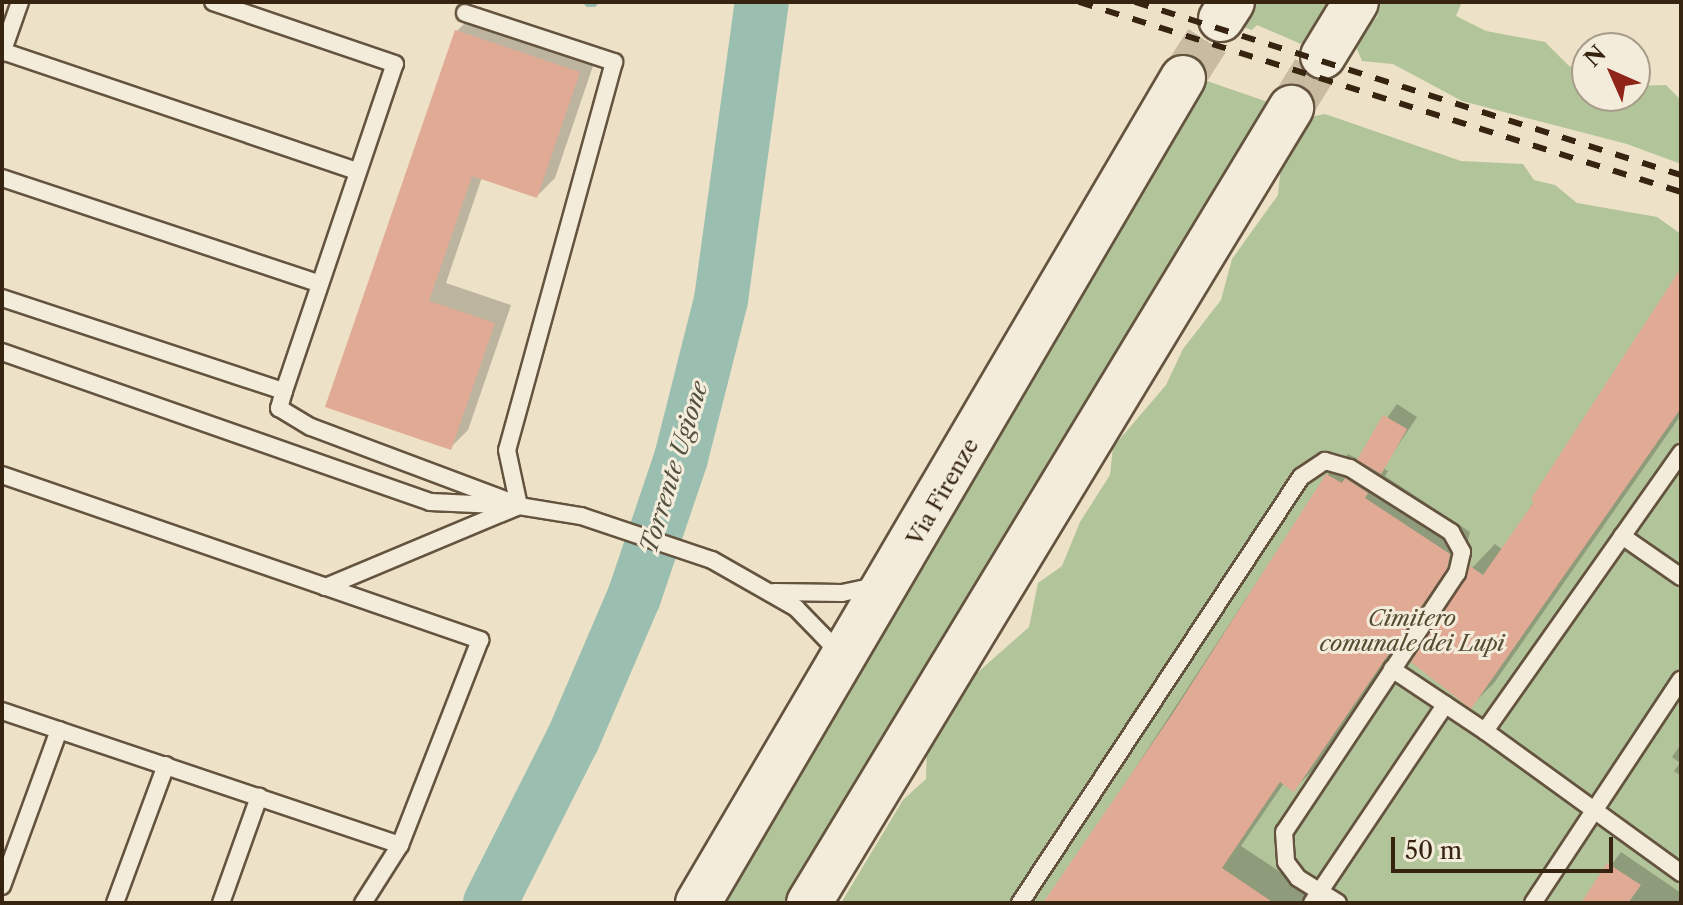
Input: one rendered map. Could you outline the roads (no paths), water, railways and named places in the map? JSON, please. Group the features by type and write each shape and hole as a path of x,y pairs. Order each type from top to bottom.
{"main road":[{"path":"1323,56 1356,2"},
{"name":"Via Firenze","path":"698,903 837,673 1183,78"},
{"path":"809,903 1291,108"}],"lane":[{"path":"20,2 2,52 356,171"},
{"path":"213,2 395,64 318,283 279,408 311,427 519,506"},
{"path":"465,13 614,62 507,450 519,506"},
{"path":"2,178 318,283"},
{"path":"2,298 284,391"},
{"path":"2,352 430,502 519,506 581,516 712,560 774,592 830,643 837,673"},
{"path":"1485,731 1681,453"},
{"path":"1020,903 1301,477 1325,461 1350,468 1451,532 1462,552 1457,573 1284,832 1286,862 1316,897 1338,903"},
{"path":"2,475 480,640 400,845 363,903"},
{"path":"325,587 519,506"},
{"path":"1622,536 1681,577"},
{"path":"774,592 842,593 892,579"},
{"path":"1392,669 1485,731 1681,873"},
{"path":"1533,903 1681,679"},
{"path":"1316,897 1445,705"},
{"path":"2,711 400,845"},
{"path":"2,886 59,730"},
{"path":"115,903 166,765"},
{"path":"221,903 259,797"}],"waterway":[{"path":"588,2 593,2"},
{"name":"Torrente Ugione","path":"490,903 573,739 634,597 681,458 721,300 762,2"}],"tunnel":[{"path":"1183,78 1221,19"},
{"path":"1291,108 1323,56"}],"railway":[{"path":"1079,2 1681,192"},
{"path":"1135,2 1681,175"}],"park label":[{"name":"Cimitero comunale dei Lupi","path":"1412,630"}]}
